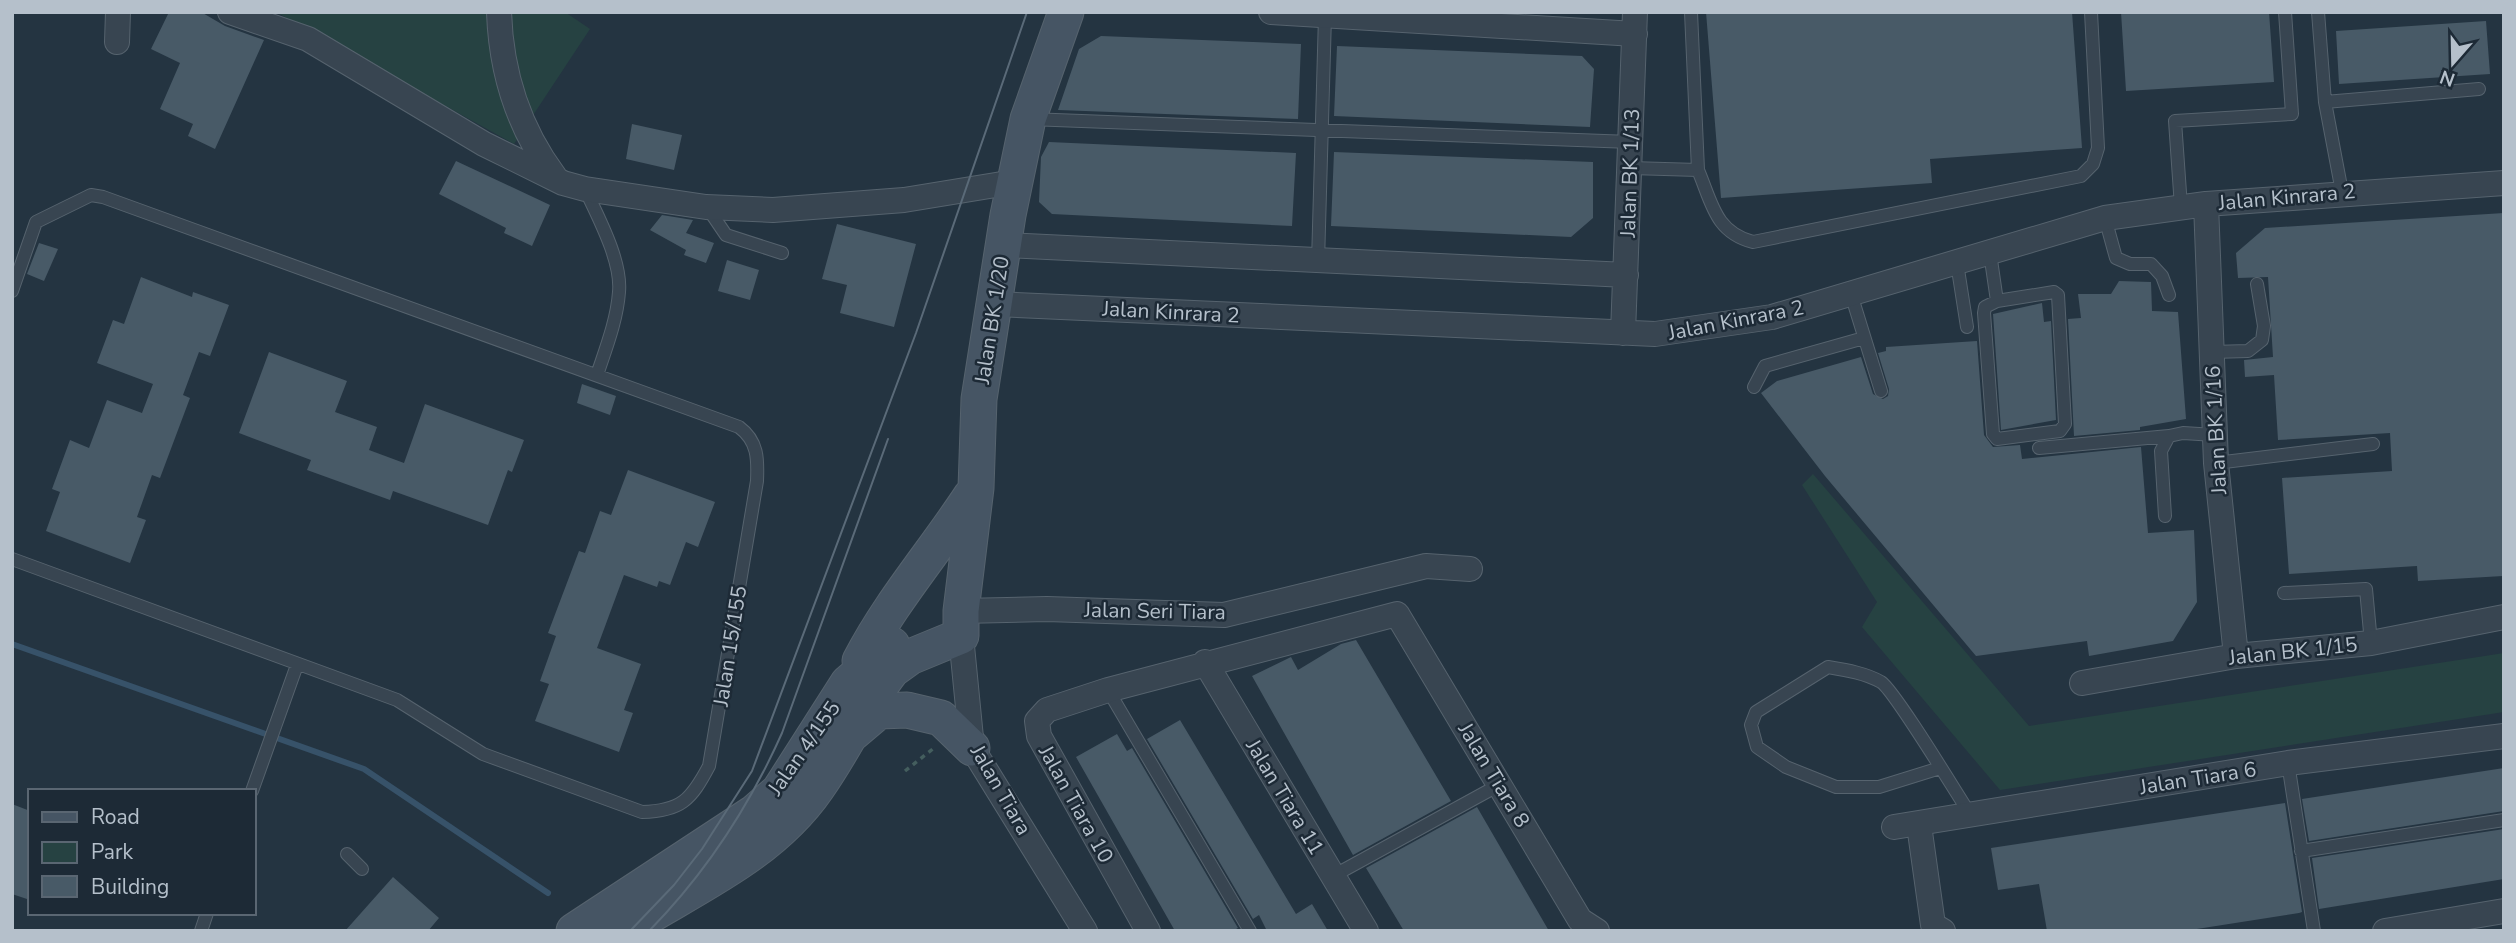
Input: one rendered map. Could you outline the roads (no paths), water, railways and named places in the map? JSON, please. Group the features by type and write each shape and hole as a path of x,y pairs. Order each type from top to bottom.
{"street":[{"path":"117,42 118,12"},
{"path":"230,12 308,39 484,144 557,180 585,189 706,207 773,210 904,200 1014,182"},
{"path":"499,12 500,50 508,83 540,156 557,180"},
{"name":"Jalan BK 1/20","path":"961,623 976,488 979,398 1014,182 1028,119 1066,12"},
{"path":"1271,12 1325,16 1635,23"},
{"name":"Jalan BK 1/13","path":"1623,333 1635,23"},
{"name":"Jalan Kinrara 2","path":"996,304 1655,334 1772,317 1990,253 2057,230 2105,218 2206,204 2342,192 2504,183"},
{"name":"Jalan BK 1/16","path":"2206,204 2216,463 2236,656"},
{"path":"1004,245 1626,275"},
{"path":"848,683 872,637 936,551 976,488"},
{"name":"Jalan Seri Tiara","path":"961,623 1047,608 1224,615 1426,566 1470,569"},
{"name":"Jalan Tiara 10","path":"1148,931 1039,736 1037,721 1047,710 1108,690 1397,614"},
{"name":"Jalan Tiara 8","path":"1397,614 1580,920 1597,931"},
{"name":"Jalan BK 1/15","path":"2082,683 2236,656 2371,643 2504,617"},
{"name":"Jalan 4/155","path":"574,931 744,820 771,798 814,741 848,683 894,643 924,626 961,623"},
{"name":"Jalan 4/155","path":"624,931 751,856 786,824 816,789 892,670 961,623"},
{"name":"Jalan Tiara","path":"961,623 963,740 1085,931"},
{"name":"Jalan Tiara 11","path":"1205,663 1366,931"},
{"path":"849,736 879,711 907,710 941,718 963,740"},
{"name":"Jalan Tiara 6","path":"1894,828 2288,763 2504,736"},
{"path":"1919,825 1935,929"},
{"path":"2385,931 2504,911"}],"lane":[{"path":"1691,12 1698,170 1721,224 1736,238 1753,243 2081,176 2094,164 2098,148 2091,12"},
{"path":"2181,207 2175,121 2292,114 2285,12"},
{"path":"2318,12 2325,102 2342,192"},
{"path":"1318,262 1325,16"},
{"path":"2325,102 2479,89"},
{"path":"1028,119 1631,142"},
{"path":"1631,168 1698,170"},
{"path":"585,189 610,245 620,289 610,339 597,375"},
{"name":"Jalan 15/155","path":"12,291 36,222 91,195 103,197 739,427 747,432 758,452 757,481 709,766 695,793 669,811 642,812 483,754 397,700 12,559"},
{"path":"706,207 726,235 782,253"},
{"path":"2105,218 2116,258 2130,264 2151,264 2162,276 2169,295"},
{"path":"1990,253 1997,301"},
{"path":"1957,262 1967,327"},
{"path":"2212,352 2248,351 2262,340 2264,326 2257,285"},
{"path":"2054,292 2058,295 2064,424 2060,430 1997,439 1993,434 1984,313 1985,307 1997,301 2054,292"},
{"path":"1851,294 1881,391"},
{"path":"1754,387 1765,366 1864,338"},
{"path":"2039,447 2183,433 2215,435"},
{"path":"2165,516 2161,451 2169,436"},
{"path":"2216,463 2373,444"},
{"path":"2284,593 2366,589 2371,643"},
{"path":"253,789 297,664"},
{"path":"1940,768 1879,787 1836,787 1786,767 1757,747 1751,725 1756,712 1828,667 1851,671 1883,683 1940,768 1970,814"},
{"path":"1108,690 1250,931"},
{"path":"2288,763 2314,931"},
{"path":"1333,876 1499,785"},
{"path":"2301,851 2504,820"},
{"path":"347,854 362,869"}],"waterway":[{"path":"12,644 364,769 548,893"}],"tram line":[{"path":"630,931 674,885 702,849 752,771 916,333 1027,12"},
{"path":"649,931 689,886 724,838 769,760 782,733 888,439"}]}
